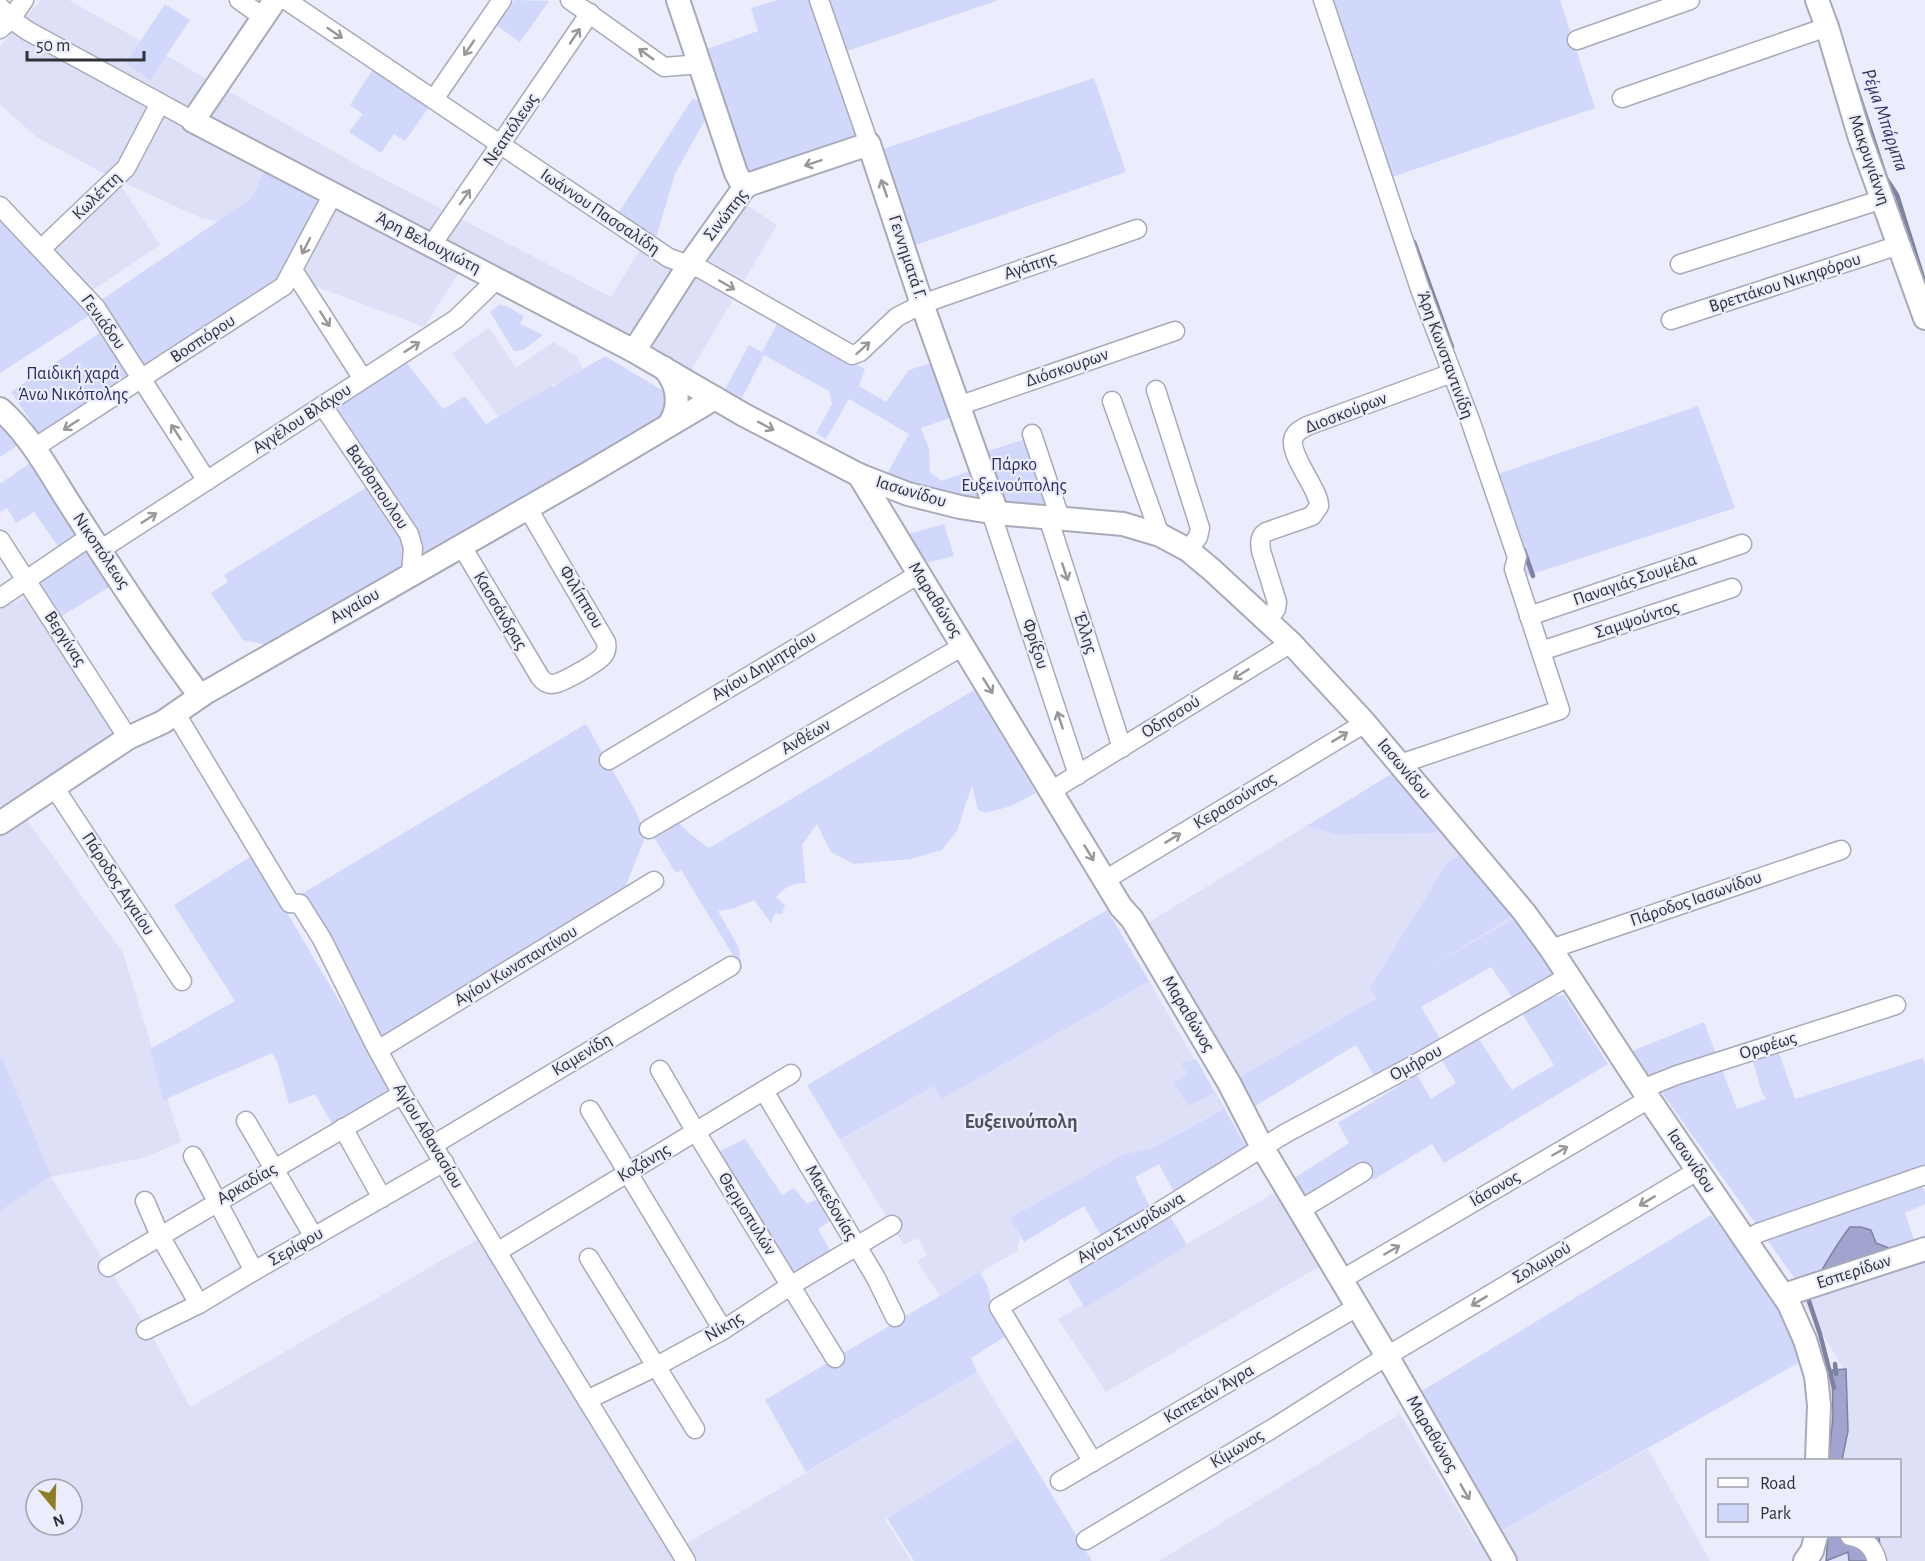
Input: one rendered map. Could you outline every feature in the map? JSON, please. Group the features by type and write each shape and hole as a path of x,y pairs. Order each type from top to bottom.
{"street":[{"path":"4,18 24,0"},
{"path":"193,121 269,8 239,0"},
{"name":"Ιωάννου Πασσαλίδη","path":"286,0 669,258 701,269 852,355 860,352 897,317 922,304"},
{"path":"434,99 502,0"},
{"path":"570,0 664,66 701,64"},
{"path":"678,0 736,173 744,188"},
{"name":"Γεννηματά Γ.","path":"819,0 994,512"},
{"name":"Άρη Κωνσταντινίδη","path":"1323,0 1420,289 1517,557 1514,569 1560,710 1400,764"},
{"path":"1577,40 1690,0"},
{"name":"Μακρυγιάννη","path":"1817,0 1860,138 1925,318"},
{"name":"Νεαπόλεως","path":"431,246 590,14"},
{"name":"Άρη Βελουχιώτη","path":"4,18 193,121 634,351 744,415 859,475"},
{"path":"1622,98 1827,27"},
{"name":"Κωλέττη","path":"41,249 126,168 160,103"},
{"name":"Σινώπης","path":"634,351 689,266 744,188 869,144"},
{"name":"Βοσπόρου","path":"34,448 284,286 333,194"},
{"path":"1680,264 1883,199"},
{"name":"Γενιάδου","path":"0,206 96,308 207,481"},
{"name":"Αγάπης","path":"922,304 1137,229"},
{"name":"Βρεττάκου Νικηφόρου","path":"1671,320 1899,245"},
{"path":"293,270 363,380"},
{"name":"Αγγέλου Βλάχου","path":"26,580 207,481 456,319 497,279"},
{"name":"Διόσκουρων","path":"958,406 1175,331"},
{"path":"664,368 672,379 678,400 676,413 669,425"},
{"name":"Διοσκούρων","path":"1267,621 1276,609 1277,602 1261,551 1261,537 1266,532 1312,516 1319,506 1318,495 1306,477 1293,445 1295,433 1307,426 1452,373"},
{"path":"1156,390 1199,525 1198,537 1188,550"},
{"name":"Αιγαίου","path":"0,822 128,738 176,714 200,696 715,398"},
{"path":"1112,401 1160,535"},
{"name":"Βανθοπουλου","path":"323,406 409,534 413,548 411,574"},
{"name":"Νικοπόλεως","path":"0,409 15,423 34,448 95,543 200,696"},
{"name":"Έλλης","path":"1032,434 1122,748"},
{"name":"Ιασωνίδου","path":"859,475 908,494 960,507 1123,524 1160,535 1188,550 1291,643 1365,723 1524,912 1551,949 1697,1171 1784,1295 1805,1340 1816,1376 1819,1405 1817,1459"},
{"name":"Μαραθώνος","path":"859,475 1121,907 1132,919 1229,1083 1262,1148 1387,1356 1505,1561"},
{"path":"886,521 888,505 896,496 908,494"},
{"name":"Φιλίππου","path":"527,507 607,647 603,656 561,682 546,683 540,677"},
{"name":"Φρίξου","path":"994,512 1078,775"},
{"name":"Βεργίνας","path":"0,540 128,738"},
{"name":"Παναγιάς Σουμέλα","path":"1529,616 1742,544"},
{"name":"Κασσάνδρας","path":"461,545 540,677"},
{"name":"Αγίου Δημητρίου","path":"609,760 919,574"},
{"path":"0,598 26,580"},
{"name":"Σαμψούντος","path":"1541,651 1732,588"},
{"name":"Οδησσού","path":"1051,791 1291,643"},
{"name":"Ανθέων","path":"649,830 963,646"},
{"name":"Αγίου Αθανασίου","path":"176,714 290,903 300,904 322,939 402,1094 686,1561"},
{"name":"Κερασούντος","path":"1105,880 1365,723"},
{"name":"Πάροδος Αιγαίου","path":"54,787 182,981"},
{"name":"Πάροδος Ιασωνίδου","path":"1551,949 1841,850"},
{"name":"Αγίου Κωνσταντίνου","path":"378,1050 654,881"},
{"name":"Καμενίδη","path":"434,1144 731,966"},
{"name":"Ομήρου","path":"1262,1148 1569,976"},
{"name":"Ορφέως","path":"1645,1094 1677,1075 1896,1005"},
{"name":"Θερμοπυλών","path":"660,1070 835,1358"},
{"name":"Κοζάνης","path":"497,1252 791,1074"},
{"name":"Μακεδονίας","path":"764,1091 857,1245 895,1317"},
{"name":"Αρκαδίας","path":"108,1267 402,1094"},
{"name":"Ιάσονος","path":"1336,1270 1645,1094"},
{"path":"590,1110 723,1330"},
{"path":"246,1121 314,1237"},
{"path":"343,1128 382,1197"},
{"name":"Αγίου Σπυρίδωνα","path":"1093,1462 999,1307 1262,1148"},
{"path":"192,1156 254,1270"},
{"name":"Σερίφου","path":"146,1330 200,1304 254,1270 444,1162"},
{"name":"Σολωμού","path":"1387,1356 1697,1171"},
{"path":"1300,1210 1363,1173"},
{"path":"1746,1242 1758,1233 1925,1175"},
{"path":"146,1201 160,1236 200,1304"},
{"name":"Νίκης","path":"587,1400 723,1330 790,1286 891,1225"},
{"name":"Εσπερίδων","path":"1784,1295 1925,1249"},
{"path":"589,1258 694,1429"},
{"name":"Καπετάν Άγρα","path":"1060,1481 1357,1307"},
{"name":"Κίμωνος","path":"1086,1540 1275,1427 1387,1356"},
{"path":"1805,1561 1812,1551 1816,1537"},
{"path":"1853,1537 1868,1543 1875,1551 1876,1561"}],"shaded area":[{"path":"41,0 69,0 359,166 611,297 644,243 697,273 741,201 777,225 686,379 467,261 424,327 285,275 264,172 251,199 219,221 201,218 101,172 37,137 0,105 0,46"},
{"path":"120,185 160,245 93,290 53,250"},
{"path":"489,328 516,368 553,342 576,356 584,370 558,386 555,383 500,419 452,353"},
{"path":"28,597 122,739 5,810 0,804 0,608"},
{"path":"1393,773 1517,917 1228,1084 1136,930"},
{"path":"18,808 123,953 181,1142 142,1158 51,1177 155,1341 190,1407 487,1234 681,1561 0,1561 0,819"},
{"path":"1149,981 1223,1108 1151,1149 1124,1154 1011,1218 1020,1236 1017,1251 940,1296 917,1261 927,1255 918,1238 904,1245 840,1141 934,1086 942,1099"},
{"path":"1286,1186 1330,1260 1106,1392 1058,1319"},
{"path":"1850,1227 1871,1230 1876,1243 1889,1248 1891,1266 1814,1283 1836,1247"},
{"path":"1925,1257 1925,1561 1826,1561 1831,1558 1832,1537 1901,1537 1901,1459 1836,1459 1842,1366 1799,1295"},
{"path":"1846,1369 1848,1431 1842,1459 1829,1459 1833,1415 1832,1370"},
{"path":"977,1372 1018,1439 885,1519 911,1561 697,1561 686,1544"},
{"path":"1400,1414 1477,1542 1501,1531 1648,1449 1710,1561 1159,1561"},
{"path":"1828,1537 1879,1537 1881,1561 1849,1561 1848,1552 1826,1561"}],"green space":[{"path":"515,0 549,1 520,42 497,26"},
{"path":"778,0 813,0 859,134 857,140 750,176 743,171 704,50 758,31 751,8"},
{"path":"826,0 999,0 844,52"},
{"path":"1327,0 1560,0 1595,108 1386,179"},
{"path":"165,4 190,20 150,80 126,63"},
{"path":"373,69 429,107 405,141 394,134 381,153 349,132 363,114 350,105"},
{"path":"1094,78 1126,172 913,246 880,150"},
{"path":"693,98 703,104 707,116 675,174 655,241 617,215"},
{"path":"264,172 321,203 285,275 146,368 101,300 251,199"},
{"path":"0,220 90,315 0,373"},
{"path":"499,305 506,306 524,316 520,324 543,335 523,350 514,351 490,312"},
{"path":"778,322 865,369 859,386 886,402 909,370 937,361 956,416 921,428 929,449 930,472 941,481 975,469 986,503 938,493 886,476 909,434 849,399 826,439 816,433 832,404 829,391 764,355 740,402 723,393 749,345 762,352"},
{"name":"Παιδική χαρά Άνω Νικόπολης","path":"104,330 135,377 42,438 11,392"},
{"path":"605,356 685,404 267,651 263,644 243,640 211,593 228,582 224,575 369,486 338,413 338,405 406,362 443,409 465,396 486,424"},
{"path":"1698,406 1735,508 1523,577 1489,477"},
{"path":"0,425 17,446 0,457"},
{"name":"Πάρκο Ευξεινούπολης","path":"1028,438 1052,508 998,505 982,453"},
{"path":"30,463 111,586 57,619 33,582 67,559 34,512 16,523 7,508 0,512 0,484"},
{"path":"944,524 954,556 921,564 904,535"},
{"path":"974,690 1036,793 1011,806 986,813 978,810 972,785 957,831 942,850 910,859 854,864 831,852 817,824 802,845 805,883 789,886 776,897 785,905 782,914 775,913 771,923 754,900 732,909 718,911 739,948 742,970 681,870 676,873 653,836 678,822 709,848"},
{"path":"586,724 634,808 646,835 623,893 380,1042 293,899"},
{"path":"1393,773 1441,828 1434,833 1335,834 1307,826"},
{"path":"1462,853 1514,915 1419,973 1517,917 1557,979 1515,1001 1491,967 1421,1007 1442,1042 1376,1079 1356,1045 1245,1112 1228,1084 1377,998 1370,988 1447,863"},
{"path":"253,855 360,1033 389,1092 334,1127 315,1094 289,1104 277,1061 272,1053 163,1100 150,1049 235,1001 174,905"},
{"path":"1107,910 1149,981 942,1099 934,1086 840,1140 807,1085"},
{"path":"1564,995 1608,1064 1444,1163 1432,1144 1373,1180 1366,1168 1301,1204 1288,1182 1349,1143 1338,1123 1417,1075 1431,1099 1456,1083 1441,1059 1478,1038 1512,1090 1554,1065 1520,1010 1549,997"},
{"path":"1704,1022 1737,1109 1766,1099 1762,1093 1750,1051 1776,1044 1795,1099 1923,1058 1925,1065 1925,1174 1918,1176 1925,1193 1925,1204 1905,1213 1915,1243 1798,1283 1632,1051"},
{"path":"2,1058 51,1176 0,1211 0,1060"},
{"path":"1196,1059 1247,1148 1174,1192 1159,1164 1135,1177 1150,1207 1102,1237 1084,1206 1024,1242 1010,1218 1124,1154 1151,1149 1223,1109 1214,1093 1188,1106 1174,1083 1188,1075 1181,1063"},
{"path":"745,1139 782,1195 794,1188 807,1204 822,1197 833,1219 818,1229 831,1252 794,1278 716,1153"},
{"path":"1168,1213 1187,1245 1085,1308 1065,1275"},
{"path":"1711,1215 1780,1304 1800,1362 1501,1531 1417,1394"},
{"path":"980,1272 988,1287 991,1302 1009,1334 971,1358 977,1372 806,1472 765,1400"},
{"path":"1018,1439 1092,1561 914,1561 887,1518"}],"waterway":[{"name":"Ρέμα Μπάρμπα","path":"1855,83 1886,178 1897,195 1925,284"},
{"path":"1414,242 1452,347"},
{"path":"1524,550 1533,576"},
{"path":"1807,1295 1834,1388"},
{"path":"1835,1364 1836,1374"}],"district":[{"name":"Ευξεινούπολη","path":"1021,1122"}]}
